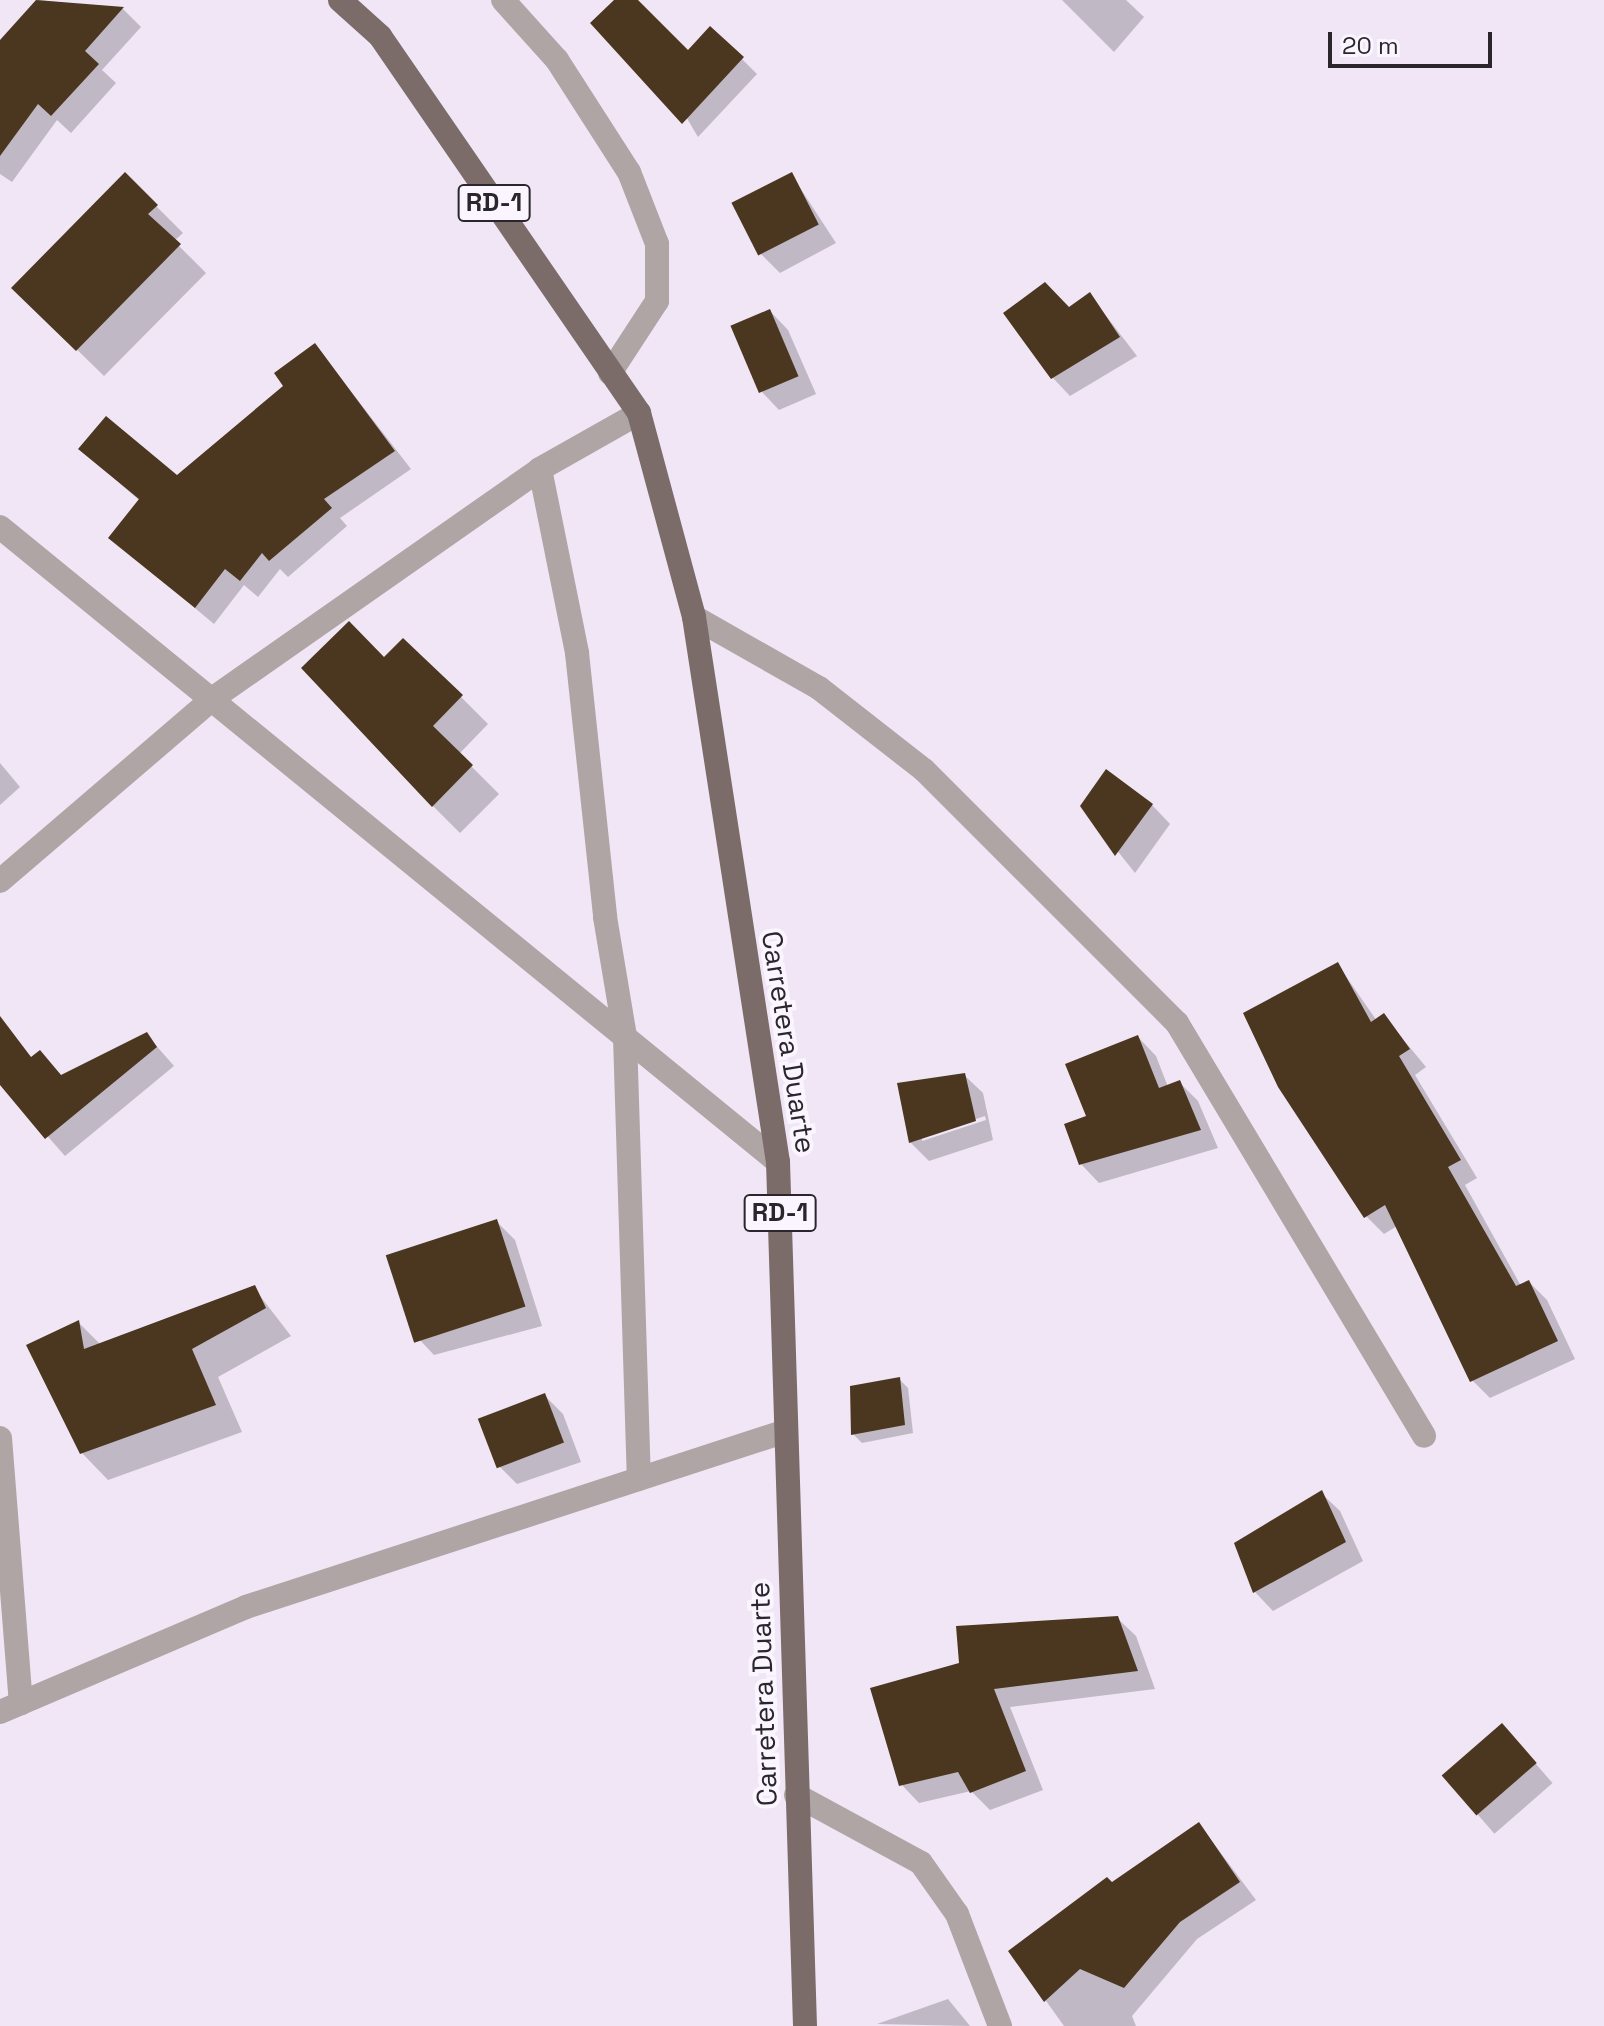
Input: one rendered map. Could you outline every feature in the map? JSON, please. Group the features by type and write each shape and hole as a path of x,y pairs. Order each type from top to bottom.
{"main road":[{"name":"RD-1","path":"340,0 380,36 639,413"},
{"name":"Carretera Duarte","path":"639,413 694,617 778,1162 805,2026"}],"street":[{"path":"503,0 557,60 629,172 657,244 657,301 610,373"},
{"path":"0,881 212,699 540,469 639,413"},
{"path":"540,469 577,653 625,1037 639,1479"},
{"path":"0,527 778,1162"},
{"path":"694,617 819,688 924,770 1177,1023 1424,1436"},
{"path":"0,1438 10,1708 246,1607 786,1431"},
{"path":"796,1795 921,1863 957,1914 1000,2026"}],"building":[{"path":"36,0 124,7 85,51 99,64 51,116 38,104 0,156 0,40"},
{"path":"614,0 638,0 688,50 710,26 744,57 682,124 590,23"},
{"path":"125,172 158,205 148,214 181,244 76,351 11,288"},
{"path":"792,172 819,225 758,255 731,203"},
{"path":"1045,282 1069,307 1090,292 1120,337 1051,379 1003,313"},
{"path":"770,309 799,376 759,393 730,326"},
{"path":"315,343 395,451 324,499 332,508 269,561 262,553 240,581 225,569 195,608 108,538 139,499 78,449 106,416 177,475 283,386 274,373"},
{"path":"349,621 384,657 403,638 463,695 433,726 473,765 432,807 301,668"},
{"path":"1106,769 1153,804 1115,856 1080,806"},
{"path":"1338,962 1371,1022 1384,1013 1410,1049 1399,1056 1461,1160 1448,1167 1516,1286 1529,1280 1558,1341 1470,1382 1385,1205 1364,1218 1278,1087 1243,1013"},
{"path":"0,1016 31,1057 40,1050 61,1075 147,1032 157,1047 45,1139 0,1085"},
{"path":"1138,1035 1159,1088 1180,1080 1201,1130 1079,1165 1064,1124 1086,1116 1065,1064"},
{"path":"965,1073 976,1121 909,1143 897,1083"},
{"path":"497,1219 525,1306 414,1343 386,1255"},
{"path":"255,1285 266,1308 192,1349 216,1405 80,1454 26,1345 79,1320 84,1349"},
{"path":"900,1377 905,1425 851,1435 850,1386"},
{"path":"545,1393 564,1442 497,1468 478,1419"},
{"path":"1322,1490 1346,1542 1253,1593 1234,1543"},
{"path":"1118,1616 1138,1671 994,1689 1026,1771 970,1793 958,1772 899,1786 870,1688 959,1663 956,1626"},
{"path":"1502,1723 1537,1763 1476,1815 1442,1775"},
{"path":"1199,1822 1240,1882 1180,1922 1124,1988 1080,1969 1044,2002 1008,1951 1107,1877 1112,1882"}]}
